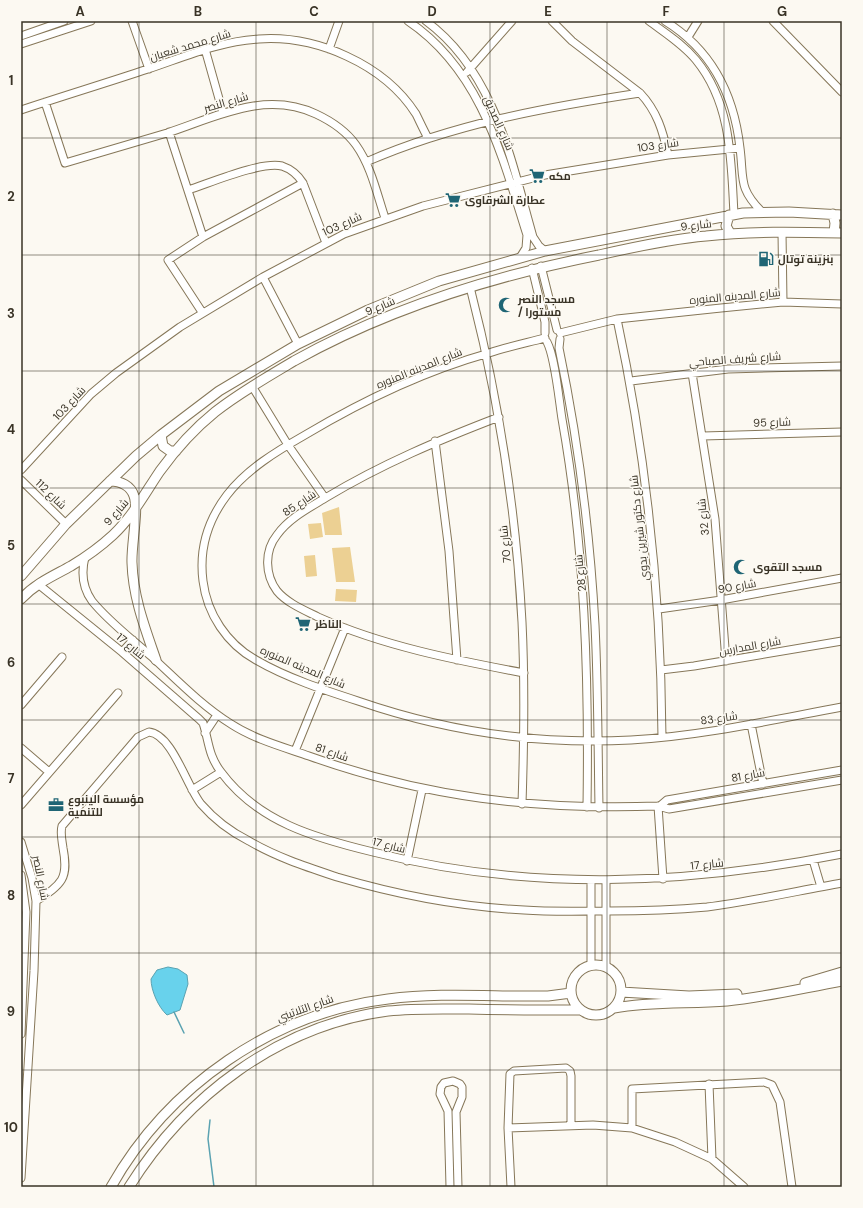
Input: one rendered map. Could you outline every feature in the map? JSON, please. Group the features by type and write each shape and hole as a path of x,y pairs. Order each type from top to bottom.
{"main road":[{"name":"شارع 9","path":"23,571 66,524 110,481 161,435 219,391 298,344 368,310 439,281 521,256 545,251 732,215 762,212 837,214"},
{"path":"837,214 835,223 838,233"},
{"path":"730,233 726,226 732,215"},
{"path":"702,220 708,226 704,236"},
{"name":"شارع 9","path":"21,599 38,584 85,557 111,537 135,510 161,470 176,451 214,413 252,386 299,358 342,336 405,309 470,287 537,267 670,240 730,233 838,233"},
{"path":"161,435 163,446 170,451 176,451"},
{"path":"110,481 121,483 130,489 135,499 132,551 134,583 140,614 156,660"},
{"path":"591,966 606,967 617,977 621,992 619,1000 614,1008 607,1013 598,1015 589,1014 581,1010 574,1002 571,993 572,984 576,976 583,969 591,966"},
{"path":"621,992 667,995 731,994 789,986 842,972"},
{"path":"614,1008 643,1004 745,999 842,981"},
{"name":"شارع التلاتيني","path":"112,1187 147,1136 186,1093 216,1069 248,1047 300,1021 351,1005 399,997 548,996 571,993"},
{"path":"129,1187 148,1158 171,1130 210,1091 255,1059 287,1042 315,1030 353,1018 405,1010 581,1010"}],"street":[{"path":"21,36 64,21"},
{"path":"21,44 92,21"},
{"path":"132,21 149,69"},
{"path":"329,48 339,21"},
{"name":"شارع الصديق","path":"408,21 441,48 462,75 489,121 514,183 534,241 545,251"},
{"path":"462,75 470,69 512,21"},
{"path":"552,21 572,41 640,93 656,114 663,131 668,154"},
{"path":"649,21 682,46 707,74 724,113 730,149 733,192 732,215"},
{"path":"665,21 688,37 703,52 724,87 732,106 740,148 744,189 751,200 762,212"},
{"path":"688,37 698,21"},
{"path":"773,21 842,92"},
{"path":"423,32 429,22"},
{"name":"شارع الصديق","path":"429,22 447,39 470,69 489,98 498,119 527,235 527,244 521,256"},
{"name":"شارع محمد شعبان","path":"21,110 149,69 205,49 235,42 265,38 285,38 329,48 356,61 379,76 400,95 415,114 428,138"},
{"path":"205,49 223,113"},
{"path":"366,162 397,148 489,121 640,93"},
{"name":"شارع النصر","path":"44,102 65,163 248,106 268,103 288,104 307,110 326,118 342,130 356,145 366,162 385,218"},
{"path":"168,132 203,237"},
{"name":"شارع 103","path":"21,470 91,394 116,373 202,312 326,243 385,218 444,200 514,183 584,168 668,154 740,148"},
{"path":"188,190 266,166 281,166 288,168 299,177 303,183 326,243"},
{"path":"202,312 168,260 203,237 303,183"},
{"path":"733,192 738,193 744,189"},
{"path":"782,232 783,302"},
{"name":"شارع 28","path":"537,267 559,334 559,348 581,483 595,626 599,808"},
{"name":"شارع 28","path":"537,267 546,338 556,379 572,485 586,626 588,741 587,807"},
{"path":"263,277 298,344"},
{"name":"شارع 70","path":"470,287 487,353 499,417 518,562 524,673 522,804"},
{"name":"شارع المدينه المنوره","path":"559,334 617,319 783,302 842,304"},
{"name":"شارع دكتور شيرين بدوي","path":"617,319 630,381 643,463 655,559 661,670 662,738"},
{"path":"550,329 559,334 555,343 546,338 550,329"},
{"name":"شارع المدينه المنوره","path":"546,338 487,353 429,374 376,397 265,459 242,479 228,494 208,529 203,549 202,569 204,589 210,609 224,633 244,653 269,667 320,688 421,720 472,730 524,737 598,741"},
{"name":"شارع شريف الصباحي","path":"630,381 692,373 765,367 842,366"},
{"name":"شارع 32","path":"692,373 715,519 726,661"},
{"path":"252,386 288,445 325,498"},
{"name":"شارع 85","path":"499,417 436,442 380,468 325,498 290,521 276,536 268,554 269,574 272,583 285,598 308,612 345,628 457,660 524,673"},
{"name":"شارع 95","path":"703,436 842,432"},
{"path":"436,442 449,550 457,660"},
{"name":"شارع 112","path":"21,480 66,524"},
{"name":"شارع 81","path":"85,557 83,580 88,596 96,606 217,715 244,731 295,751 379,779 422,790 522,804 599,808 659,806 666,809 842,780"},
{"name":"شارع 90","path":"658,609 721,600 842,578"},
{"name":"شارع 17","path":"38,584 122,652 196,716 203,723 210,754 221,772 251,803 294,829 336,843 407,861 481,874 591,880 663,879 728,873 842,854"},
{"path":"586,626 595,626"},
{"path":"295,751 345,628"},
{"path":"122,652 133,640"},
{"name":"شارع المدارس","path":"661,670 726,661 842,641"},
{"path":"21,705 62,657"},
{"path":"21,805 118,693"},
{"name":"شارع 83","path":"598,741 662,738 751,724 842,707"},
{"path":"205,734 217,715"},
{"path":"751,724 763,784"},
{"path":"36,901 53,890 64,878 66,862 61,833 62,826 138,737 149,732 160,737 168,745 192,790 211,815 246,840 288,860 353,882 420,898 488,908 558,912 642,911 706,907 769,898 821,886 842,883"},
{"path":"21,748 49,772"},
{"name":"شارع 81","path":"659,806 667,800 842,770"},
{"path":"192,790 221,772"},
{"path":"806,776 808,786"},
{"path":"407,861 422,790"},
{"path":"659,806 663,879"},
{"name":"شارع النصر","path":"21,842 32,878 36,901 34,971 22,1135 21,1178"},
{"path":"813,860 821,886"},
{"name":"شارع النصر","path":"21,875 26,912 22,972 21,1034"},
{"path":"591,880 591,966"},
{"path":"606,880 606,967"},
{"path":"22,972 34,971"},
{"path":"511,1187 508,1128 510,1074 514,1071 566,1068 570,1071 571,1125"},
{"path":"450,1187 448,1111 440,1094 441,1087 444,1083 453,1080 460,1084 463,1092 456,1112 458,1187"},
{"path":"632,1128 632,1089 755,1081 764,1082 772,1085 780,1102 792,1187"},
{"path":"709,1084 712,1159"},
{"path":"508,1128 571,1125 632,1128 675,1142 712,1159 744,1187"}],"shaded area":[{"path":"339,507 342,535 325,535 322,513"},
{"path":"321,523 323,537 310,539 308,524"},
{"path":"350,547 355,582 336,582 332,548"},
{"path":"315,555 317,576 306,577 304,556"},
{"path":"336,589 357,590 356,602 335,601"}],"water":[{"path":"168,967 178,969 187,975 188,984 180,1010 167,1015 161,1008 156,998 152,988 151,979 157,970"}],"waterway":[{"path":"174,1012 184,1033"},
{"path":"210,1120 208,1139 214,1187"}],"place":[{"name":"مكه","path":"537,176"},
{"name":"عطارة الشرقاوى","path":"453,200"},
{"name":"بنزينة توتال","path":"766,259"},
{"name":"مسجد النصر / مستورا","path":"506,305"},
{"name":"مسجد التقوى","path":"741,567"},
{"name":"الناظر","path":"303,624"},
{"name":"مؤسسة الينبوع للتنمية","path":"56,805"}]}
